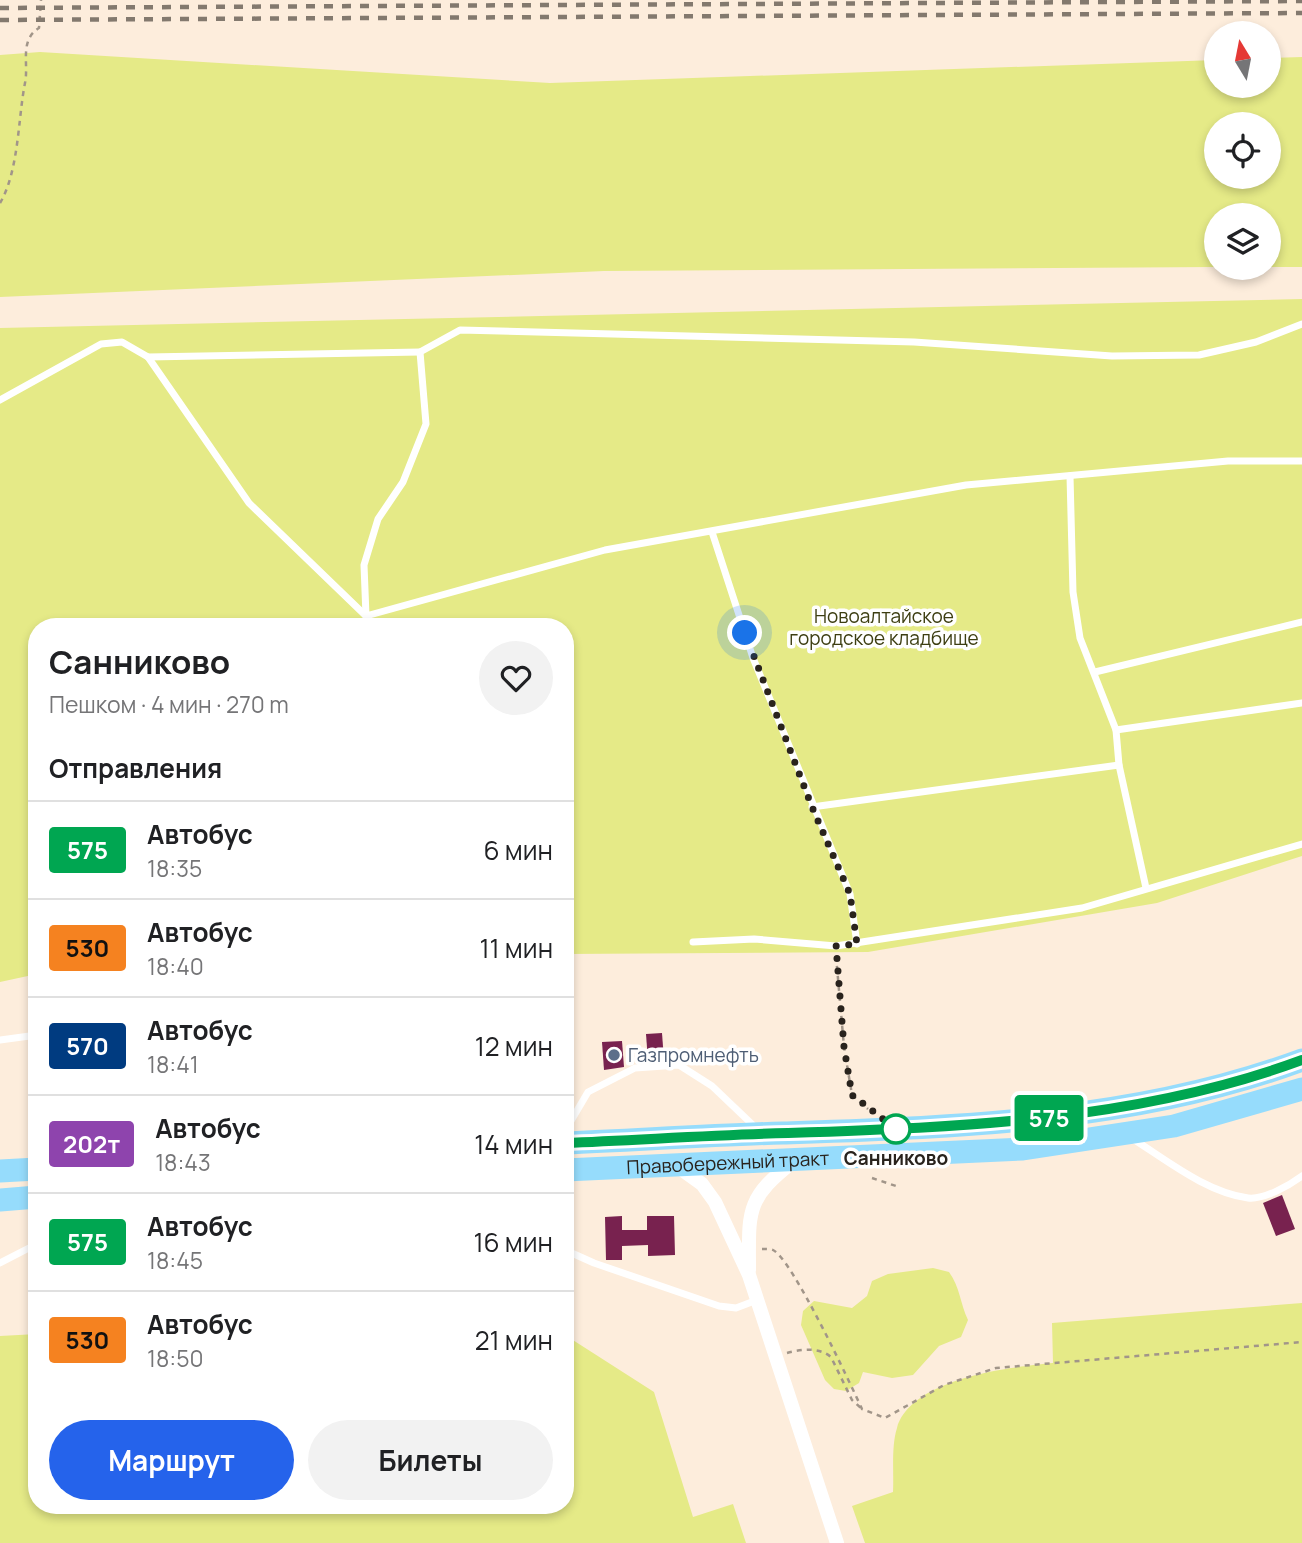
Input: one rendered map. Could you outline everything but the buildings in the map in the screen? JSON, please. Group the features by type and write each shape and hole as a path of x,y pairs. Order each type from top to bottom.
{"highway":[{"name":"Правобережный тракт","path":"574,1143 1003,1124 1094,1113 1224,1086 1302,1060"},
{"name":"Правобережный тракт","path":"574,1170 1023,1149 1126,1135 1231,1112 1302,1089"},
{"path":"3,1171 28,1170"},
{"path":"6,1200 28,1198"}],"street":[{"path":"749,1275 750,1214 756,1196 768,1181 795,1161"},
{"path":"677,1166 702,1184 715,1202 749,1275 837,1543"}],"lane":[{"path":"148,357 420,352 460,330 914,342 1112,356 1199,355 1256,342 1302,324"},
{"path":"0,400 102,344 122,342 148,357 249,503 366,616"},
{"path":"366,616 364,565 378,519 402,482 426,424 420,352"},
{"path":"366,616 605,550 712,533 966,485 1228,461 1302,461"},
{"path":"1070,476 1073,592 1080,638 1116,730 1119,765 1146,888"},
{"path":"712,533 753,658 850,894 857,944"},
{"path":"1095,672 1302,622"},
{"path":"1116,730 1302,703"},
{"path":"812,807 1119,765"},
{"path":"693,942 754,939 836,946 1082,908 1302,844"},
{"path":"0,1040 28,1036"},
{"path":"574,1116 588,1092 635,1068 680,1065 712,1086 762,1134"},
{"path":"1126,1135 1203,1182 1250,1199 1289,1185 1302,1176"},
{"path":"0,1264 28,1251"},
{"path":"574,1254 719,1306 736,1308 757,1300"}],"path":[{"path":"0,203 8,186 16,140 25,81 26,48 31,34 38,28 41,0"},
{"path":"836,946 844,1047 852,1095 868,1109"},
{"path":"872,1178 899,1186"},
{"path":"749,1248 772,1249 781,1257 813,1309 862,1409"},
{"path":"777,1361 791,1351 826,1353 831,1357 852,1399 862,1409 885,1418 944,1385 996,1368 1302,1342"}],"green space":[{"path":"40,52 550,83 1204,60 1204,98 1281,98 1281,58 1302,57 1302,267 1281,267 1281,203 1204,203 1204,267 604,271 0,297 0,55"},
{"name":"Новоалтайское городское кладбище","path":"1302,299 1302,856 1157,903 868,952 574,954 574,618 28,618 28,976 0,982 0,328"},
{"path":"933,1268 949,1272 955,1283 968,1320 961,1337 939,1346 913,1375 892,1378 863,1372 859,1383 846,1391 834,1389 825,1380 801,1325 803,1311 814,1301 852,1308 867,1296 872,1281 888,1274"},
{"path":"1302,1303 1302,1543 865,1543 852,1506 893,1492 895,1435 906,1411 921,1397 964,1378 1053,1363 1052,1323"},
{"path":"28,1334 28,1514 574,1514 574,1341 654,1392 693,1517 733,1504 746,1543 0,1543 0,1336"}],"railway":[{"path":"0,8 1302,1"},
{"path":"0,20 1302,13"}],"bus line":[{"name":"575","path":"574,1143 1003,1124 1094,1113 1168,1100 1269,1073 1302,1060"}],"place":[{"name":"Газпромнефть","path":"614,1055"},
{"name":"Санниково","path":"896,1129"}],"route":[{"path":"745,633 812,807 850,894 857,944 836,946 844,1047 852,1095 896,1129"}]}
